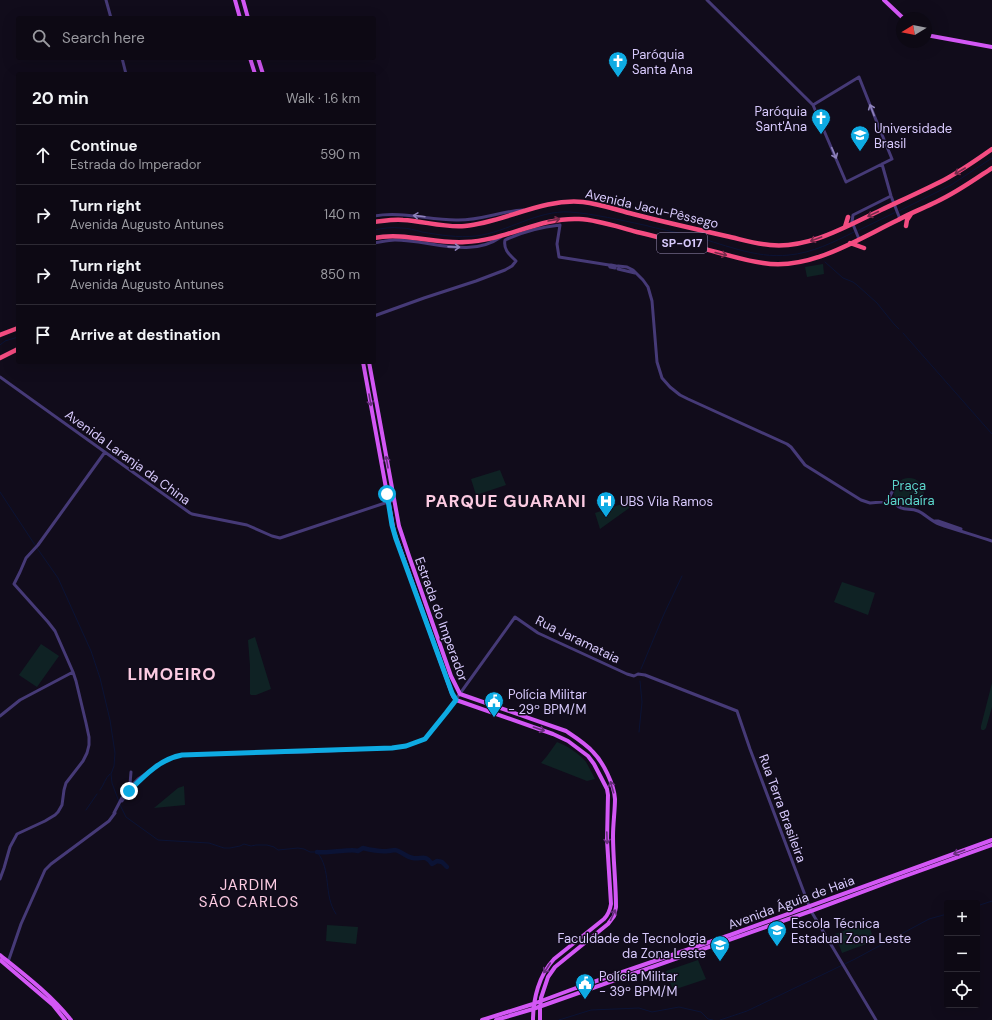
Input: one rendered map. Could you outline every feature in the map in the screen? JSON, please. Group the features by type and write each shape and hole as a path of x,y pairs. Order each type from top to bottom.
{"highway":[{"name":"Avenida Jacu-Pêssego","path":"376,222 400,220 466,226 499,219 527,210 557,203 582,202 771,246 782,246 816,240 853,225 969,166 992,148"},
{"name":"Avenida Jacu-Pêssego","path":"376,238 395,236 465,242 504,238 550,221 565,219 593,221 749,261 772,264 788,264 808,260 850,243 900,218 937,202 992,168"},
{"path":"906,226 907,220 911,214"},
{"path":"845,227 848,217"},
{"path":"850,243 864,248"},
{"path":"0,336 16,329"},
{"path":"0,358 16,350"}],"main road":[{"path":"884,0 897,12"},
{"path":"240,16 236,2 244,1 248,16"},
{"path":"932,36 992,47"},
{"path":"251,60 254,72"},
{"path":"259,60 262,72"},
{"name":"Estrada do Imperador","path":"363,364 392,525 453,696 456,700 561,737 588,756 594,764 607,789 607,845 611,904 604,919 554,959 546,970 533,1006 533,1020"},
{"name":"Estrada do Imperador","path":"369,364 399,526 455,684 460,694 490,706 566,731 593,751 613,786 615,800 612,835 616,902 614,916 608,924 555,967 544,988 540,1004 540,1020"},
{"path":"387,496 394,500"},
{"path":"490,706 492,713"},
{"path":"607,822 613,822"},
{"name":"Avenida Águia de Haia","path":"482,1020 540,1004 576,988 810,909 992,840"},
{"name":"Avenida Águia de Haia","path":"899,875 992,845"},
{"path":"0,956 53,1005 65,1020"},
{"path":"0,960 8,964 52,1000 71,1020"},
{"path":"539,987 542,986 544,988"},
{"name":"Avenida Águia de Haia","path":"496,1020 533,1006"}],"street":[{"path":"106,0 110,16"},
{"path":"707,0 813,105 846,182 892,159 859,77 813,105"},
{"path":"122,60 126,72"},
{"path":"882,164 891,196 900,218"},
{"path":"858,238 851,219 852,215 891,196"},
{"path":"376,216 400,214 447,220 464,220 486,217 516,210 527,210"},
{"path":"533,228 560,226 557,244 559,257 629,268 643,280 648,287 652,301 659,371 666,383 675,391 688,399 787,444 805,466 861,500 870,503 893,501 902,508 909,510 913,509 928,516 936,523 992,540"},
{"path":"376,243 396,240 450,247 470,247 490,243 504,238 506,251 516,261 512,266 505,270 376,315"},
{"name":"Avenida Laranja da China","path":"0,378 190,513 247,525 278,538 388,502"},
{"path":"0,879 10,847 17,834 55,815 58,812 62,805 66,783 79,767 87,753 89,745 89,737 80,694 73,672 52,627 14,584 26,558 38,545 105,452"},
{"path":"886,502 892,492"},
{"path":"388,502 394,500"},
{"name":"Rua Jaramataia","path":"460,694 515,617 538,633 627,674 634,676 638,674 645,675 738,711"},
{"path":"0,716 20,700 73,672"},
{"path":"122,800 125,792 132,784 166,760 176,756 359,750 406,746 425,739 460,694"},
{"name":"Rua Terra Brasileira","path":"738,711 750,749 810,909 876,1020"},
{"path":"131,772 130,784 132,784"},
{"path":"8,964 21,924 45,870 109,821 122,800 143,777"}],"green space":[{"path":"823,264 824,274 807,277 805,267"},
{"path":"500,470 506,485 476,495 471,479"},
{"name":"Praça Jandaíra","path":"909,478 915,479 923,487 923,499 915,507 909,508 903,507 895,499 894,493 895,487 903,479"},
{"path":"646,496 600,529 595,513"},
{"path":"842,582 875,593 868,615 834,602"},
{"path":"255,637 271,689 256,695 251,695 248,640"},
{"path":"41,644 59,656 37,687 19,675"},
{"path":"992,683 992,707 986,728 982,730 981,726"},
{"path":"557,742 573,750 580,756 587,764 595,779 587,781 541,763"},
{"path":"184,786 185,805 154,808 178,788"},
{"path":"868,922 874,941 842,953 835,934"},
{"path":"327,925 358,927 356,944 326,941"},
{"path":"698,960 706,979 673,990 666,971"}],"waterway":[{"path":"899,211 951,185 992,158"},
{"path":"376,230 398,228 449,236 476,236 488,234 546,214 570,212 626,221 689,235 738,250 776,256 806,252 831,243 854,232"},
{"path":"857,231 896,212"},
{"path":"825,262 843,278 857,285 877,303 899,329"},
{"path":"903,333 992,434"},
{"path":"0,345 5,341 16,338"},
{"path":"0,492 35,545"},
{"path":"37,548 58,578 91,651 100,678 110,720 115,753 114,766 111,774 112,783 119,802"},
{"path":"641,669 682,576"},
{"path":"639,732 642,702 640,681"},
{"path":"100,790 110,774"},
{"path":"86,810 97,794"},
{"path":"120,805 126,817 158,840 209,843 224,848 244,844 251,846 267,845 278,850 298,848 310,852 317,852 322,859 332,907 336,914"},
{"path":"317,852 358,851 363,848 382,851 395,850 410,857 425,858 432,864 437,861 442,862 447,867"},
{"path":"980,905 992,901"},
{"path":"720,1020 747,1011 855,959 929,919 944,915"},
{"path":"559,1020 591,1010 639,1008 652,1012 679,1007 701,1012 708,1019 713,1020"}],"place":[{"name":"Paróquia Santa Ana","path":"618,78"},
{"name":"Paróquia Sant'Ana","path":"821,135"},
{"name":"Universidade Brasil","path":"860,152"},
{"name":"UBS Vila Ramos","path":"606,518"},
{"name":"Polícia Militar - 29º BPM/M","path":"494,718"},
{"name":"Escola Técnica Estadual Zona Leste","path":"777,947"},
{"name":"Faculdade de Tecnologia da Zona Leste","path":"720,962"},
{"name":"Polícia Militar - 39º BPM/M","path":"585,1000"}],"district":[{"name":"PARQUE GUARANI","path":"506,501"},
{"name":"LIMOEIRO","path":"172,674"},
{"name":"JARDIM SÃO CARLOS","path":"249,894"}],"route":[{"path":"129,791 143,777 160,764 176,756 398,748 425,739 456,700 453,696 396,539 387,494"}]}
